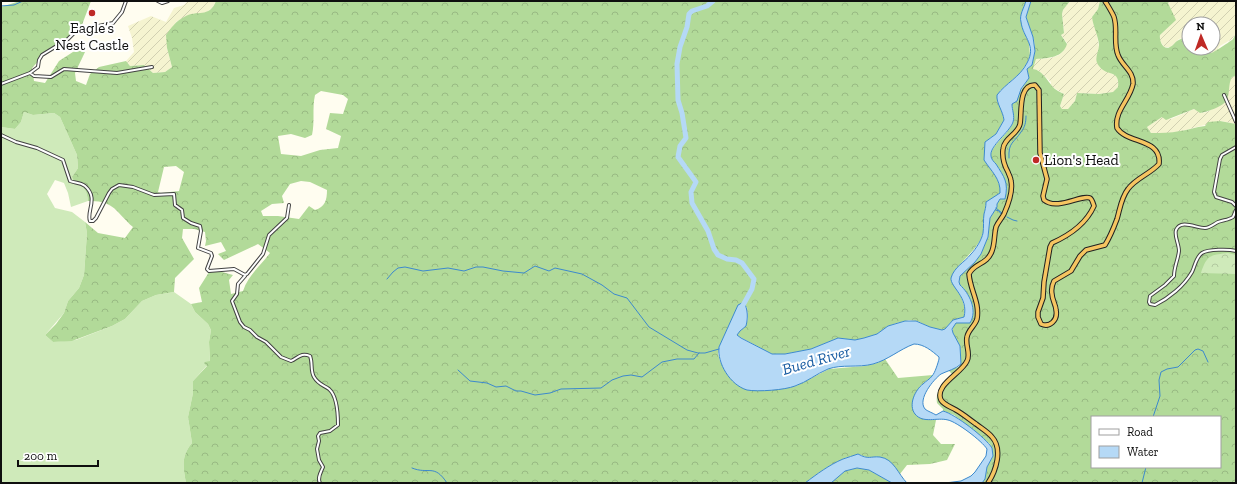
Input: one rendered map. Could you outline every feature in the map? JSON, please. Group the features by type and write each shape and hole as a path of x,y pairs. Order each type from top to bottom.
{"highway":[{"path":"988,483 998,457 998,450 995,441 990,435 968,418 943,403 940,398 940,394 944,385 963,367 968,359 967,336 975,324 977,310 976,299 969,274 975,267 989,258 994,248 996,226 1003,214 1010,195 1011,181 1004,163 1003,146 1019,127 1022,102 1026,90 1030,85 1035,85 1039,92 1040,153 1047,179 1043,196 1044,200 1052,203 1059,203 1088,197 1092,200 1094,206 1083,224 1052,243 1050,246 1044,279 1043,298 1038,318 1041,324 1047,326 1055,320 1057,312 1052,294 1054,281 1071,270 1086,250 1105,245 1117,219 1128,188 1159,164 1159,156 1152,146 1123,134 1117,128 1117,118 1131,91 1133,79 1131,73 1118,55 1114,17 1105,1"}],"street":[{"path":"1,84 30,73 38,67 39,60 44,54 68,39 79,29 113,23 122,12 126,1"},
{"path":"158,1 162,3 168,1"},
{"path":"30,73 34,76 51,77 64,69 117,72 152,67"},
{"path":"1224,95 1236,122"},
{"path":"1,135 16,142 37,148 63,160 70,181 82,184 88,190 92,205 89,218 92,222 96,218 112,189 119,185 132,187 154,195 174,194 175,204 182,210 183,218 191,224 200,226 201,231 198,248 211,253 212,256 207,267 208,270 234,269 245,275"},
{"path":"1236,147 1222,155 1220,159 1214,192 1216,197 1232,202 1236,206"},
{"path":"289,205 287,218 269,235 261,257 238,284 237,294 232,301 240,322 244,327 266,342 281,357 291,361 303,354 310,356 312,360 312,372 314,377 320,385 332,392 338,416 338,426 330,431 320,433 318,436 319,441 317,449 319,460 323,467 319,475 320,483"},
{"path":"1236,210 1233,218 1220,221 1207,228 1181,225 1176,229 1175,233 1179,246 1179,253 1174,276 1150,296 1150,304 1155,305 1186,282 1201,254 1206,251 1236,251"}],"green space":[{"path":"20,1 91,1 80,30 42,57 32,68 34,81 45,83 59,61 76,50 85,52 75,73 76,81 86,85 90,74 99,67 126,61 130,66 144,65 153,73 165,72 172,67 167,48 166,35 168,32 181,19 189,15 210,10 216,1 1026,1 1023,30 1029,43 1030,56 1020,73 1000,91 997,101 1002,110 1004,120 996,134 989,139 985,145 984,158 986,163 995,173 1000,186 1000,193 986,205 982,236 975,248 953,273 951,279 963,302 965,312 964,317 953,320 945,329 942,330 930,327 917,321 909,320 888,326 877,334 861,339 855,340 838,338 811,349 785,354 772,354 738,336 738,333 746,326 748,318 747,307 738,306 719,347 718,354 725,371 734,381 747,390 764,390 796,386 829,369 865,366 885,359 898,378 933,375 921,386 915,395 913,401 914,412 922,418 936,420 933,435 941,444 955,444 947,460 930,464 907,465 900,474 894,466 885,459 865,457 858,454 833,464 805,483 186,483 184,457 192,443 188,417 193,393 193,381 207,366 204,363 210,361 209,342 211,330 208,324 195,312 191,304 202,302 199,288 211,269 233,275 229,280 231,294 243,291 251,276 270,253 258,244 224,260 218,254 226,251 221,242 205,246 205,232 194,229 183,229 182,238 194,259 175,278 174,292 156,295 142,301 125,319 112,326 72,341 53,342 45,335 64,313 68,301 79,288 84,275 87,233 85,222 98,233 125,238 133,227 109,205 97,201 88,201 83,187 75,184 72,177 78,168 77,155 60,117 54,113 33,115 24,112 21,122 15,129 1,127 1,7","holes":["321,91 343,95 348,99 343,114 330,113 326,129 341,136 338,148 320,150 301,156 281,154 278,136 291,134 305,138 312,135 315,95","176,166 184,172 179,191 158,192 164,167","301,181 310,182 327,190 325,203 315,210 309,206 299,219 278,216 263,216 261,211 272,204 284,203 282,196 290,184"]},
{"path":"188,1 216,1 212,8 204,14 186,16 176,22 167,48 172,67 165,72 153,73 144,65 130,66 126,61 134,52 128,26 151,16 166,22 174,8 184,5"},
{"path":"1031,1 1070,1 1063,10 1062,14 1064,33 1061,35 1067,44 1065,49 1059,55 1036,59 1033,69 1042,73 1053,87 1064,94 1060,106 1062,109 1068,109 1075,101 1077,93 1099,94 1113,92 1118,87 1118,81 1115,75 1102,69 1096,61 1099,45 1092,17 1098,9 1100,1 1170,1 1168,3 1176,20 1160,35 1160,40 1165,48 1168,48 1181,39 1181,56 1221,56 1221,47 1232,40 1236,33 1236,76 1232,77 1227,100 1215,108 1200,113 1194,109 1166,120 1162,117 1147,127 1151,133 1162,133 1176,132 1205,126 1208,122 1220,121 1236,124 1236,483 982,483 985,479 987,467 993,456 990,444 954,415 943,411 937,403 938,390 952,374 948,370 959,367 961,363 960,346 953,333 953,326 956,323 968,323 972,319 971,301 959,284 960,276 981,254 988,237 990,218 1000,199 1005,199 1005,180 992,159 992,152 1013,122 1014,118 1012,104 1029,78 1027,69 1032,65 1035,51 1034,40 1026,17"},
{"path":"1070,1 1100,1 1098,9 1092,17 1097,34 1102,69 1117,76 1118,87 1114,92 1099,94 1077,93 1075,101 1068,109 1062,109 1060,106 1064,94 1054,88 1051,85 1051,82 1039,71 1033,69 1036,59 1051,58 1059,55 1063,51 1067,43 1061,35 1064,31 1062,14 1063,10"},
{"path":"1170,1 1236,1 1236,33 1232,39 1221,45 1221,16 1181,16 1181,38 1171,47 1164,47 1159,39 1160,35 1175,20 1168,3"},
{"path":"1236,76 1236,124 1220,121 1178,132 1164,134 1151,133 1147,127 1162,117 1171,119 1194,109 1201,113 1207,112 1225,102 1230,80 1232,77"},
{"path":"24,112 33,115 54,113 60,117 77,155 78,168 72,177 75,184 83,187 85,190 88,201 71,207 64,183 55,180 47,194 55,208 72,212 85,222 87,233 84,275 79,288 68,301 64,313 45,335 53,342 76,340 112,326 125,319 142,301 156,295 174,292 191,304 195,312 208,324 211,330 209,342 210,362 193,381 193,393 188,417 192,443 184,457 186,483 1,483 1,127 15,129 21,122"},
{"path":"1228,253 1236,255 1236,274 1201,273 1207,259 1213,255"},
{"path":"857,468 869,470 892,483 831,483 845,471"}],"water":[{"path":"1026,1 1031,1 1026,17 1033,37 1035,51 1032,65 1027,69 1029,78 1021,89 1017,101 1012,104 1014,118 1011,126 996,143 991,152 993,160 1005,180 1005,199 1000,199 990,218 988,237 981,254 960,276 960,285 969,297 973,307 970,323 956,323 952,329 960,346 961,364 954,369 941,374 927,390 923,400 925,409 936,415 943,411 948,413 962,421 977,433 992,448 993,456 987,467 985,479 982,483 945,483 961,481 971,476 986,456 987,449 975,437 952,421 944,419 926,420 915,414 912,406 913,398 917,390 933,375 939,359 939,357 928,348 914,344 884,360 873,364 862,366 844,366 828,369 791,387 778,390 758,391 747,390 735,383 730,378 722,366 719,347 738,305 744,302 747,311 747,323 737,335 772,354 785,354 811,349 838,338 855,340 864,338 877,334 888,326 905,321 916,321 942,330 945,329 953,320 964,317 965,310 962,298 953,285 951,278 952,274 975,249 981,238 983,233 986,202 1000,193 999,183 984,160 985,142 996,134 1004,120 997,95 1021,72 1030,57 1030,46 1022,28 1021,19 1021,14"},
{"path":"858,454 867,457 885,458 895,467 907,483 892,483 869,470 857,468 845,471 831,483 805,483 833,464"}],"waterway":[{"path":"1,6 14,5 23,1"},
{"name":"Bued River","path":"713,1 707,6 692,11 689,14 687,27 680,47 677,64 678,100 682,113 686,138 680,146 678,157 696,182 691,192 692,203 708,231 714,249 718,255 742,263 754,279 752,289 742,307"},
{"path":"1009,158 1009,149 1023,128 1026,116"},
{"path":"996,208 1002,213"},
{"path":"996,210 1001,214"},
{"path":"1007,217 1017,221"},
{"path":"387,279 398,268 405,267 423,271 448,268 464,271 476,267 483,267 524,273 535,266 549,271 555,268 582,274 602,285 614,294 627,298 649,327 687,350 705,353 719,349"},
{"path":"1153,416 1160,396 1159,380 1161,372 1178,367 1195,350 1198,349 1203,351 1208,362"},
{"path":"458,370 470,381 487,383 496,387 506,386 516,391 535,395 550,393 561,389 601,388 612,380 623,376 631,375 642,377 662,362 677,359 694,359 699,353"},
{"path":"412,468 418,470 435,471 447,483"},
{"path":"1142,483 1146,468"}],"place":[{"name":"Eagle’s Nest Castle","path":"92,13"},
{"name":"Lion's Head","path":"1036,160"}]}
